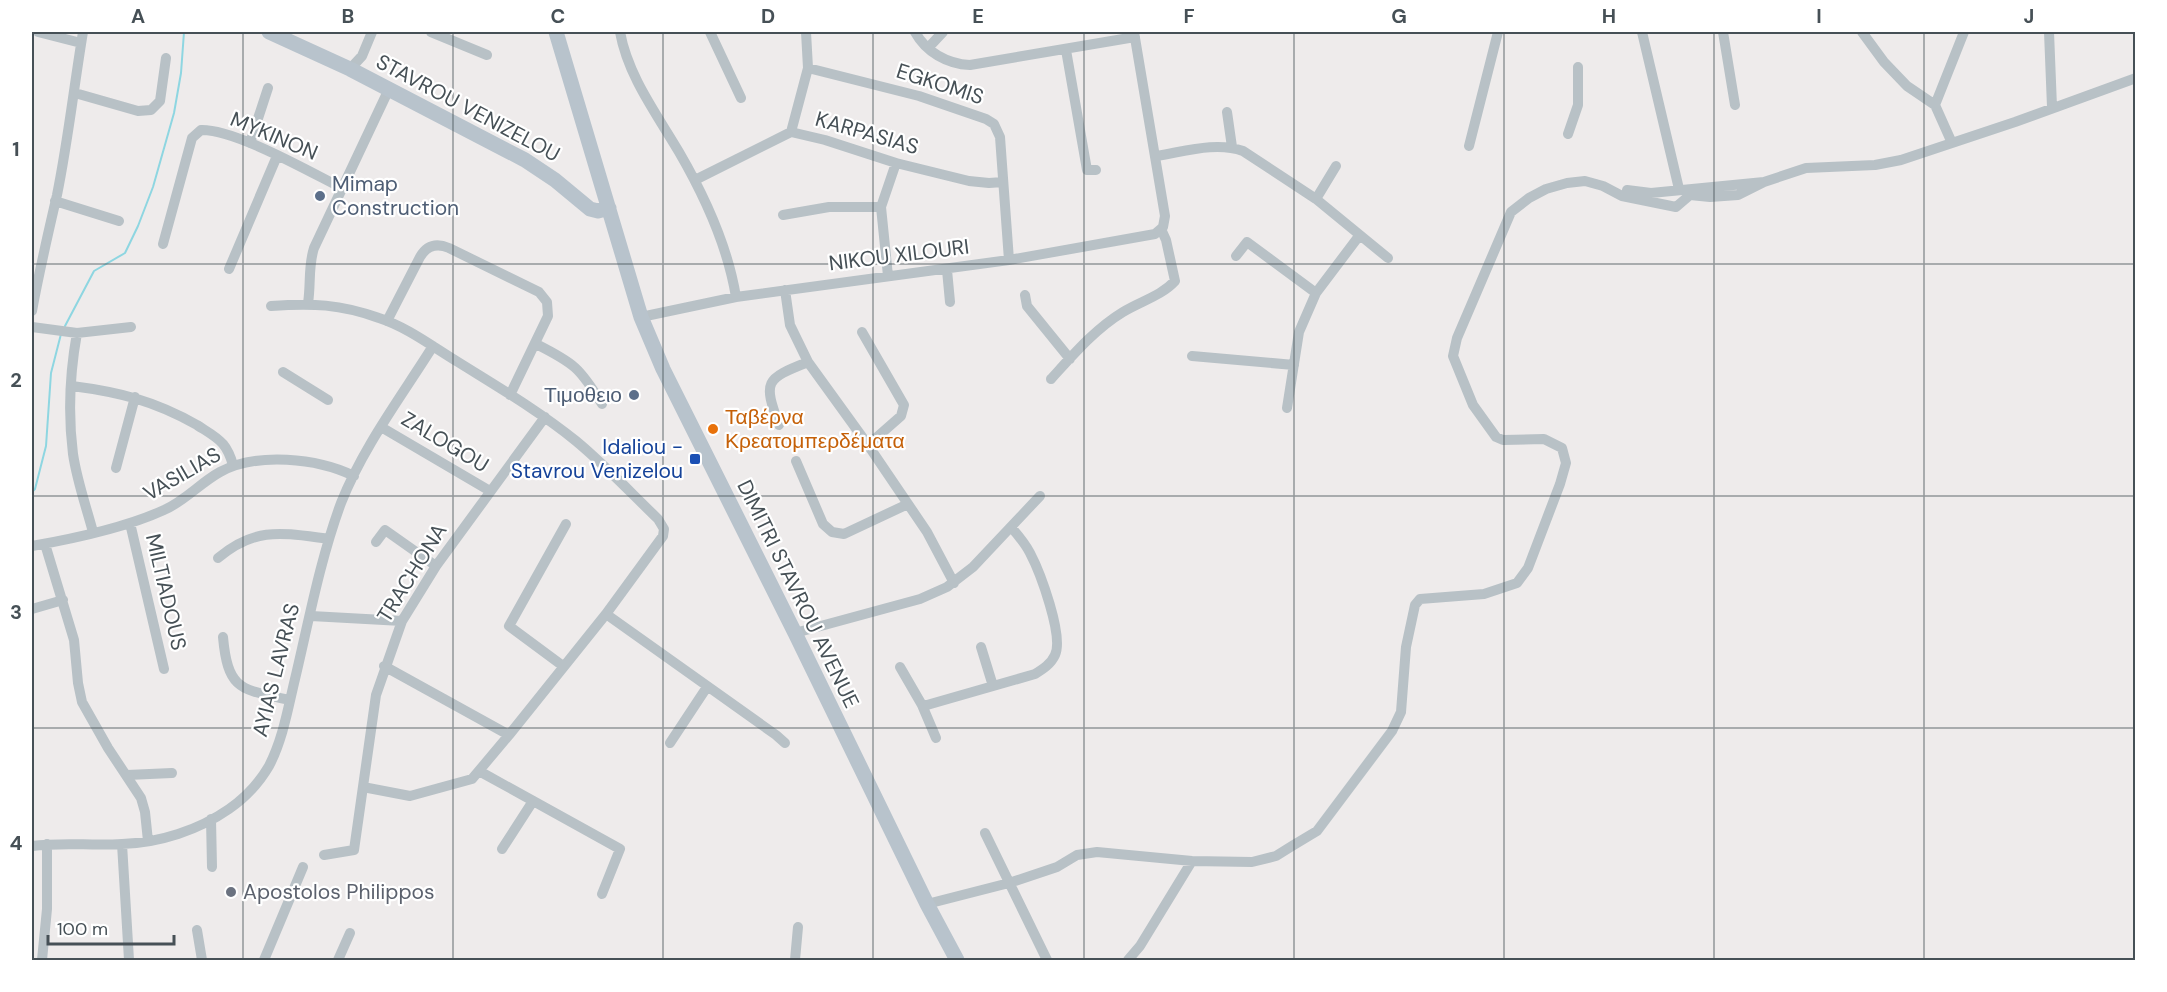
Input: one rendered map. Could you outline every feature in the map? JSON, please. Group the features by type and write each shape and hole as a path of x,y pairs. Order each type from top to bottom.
{"main road":[{"name":"STAVROU VENIZELOU","path":"269,32 350,69 525,160 555,180 590,209 598,211 609,208"},
{"name":"DIMITRI STAVROU AVENUE","path":"556,32 641,316 663,369 927,904 957,960"}],"street":[{"path":"38,32 81,44"},
{"path":"32,311 75,93 83,32"},
{"path":"350,69 362,56 372,32"},
{"path":"431,32 487,55"},
{"path":"620,32 635,77 695,180 730,266 736,297"},
{"path":"710,32 741,98"},
{"path":"791,132 808,68 806,32"},
{"path":"915,32 928,48 945,59 970,65 1066,50 1135,34 1165,216 1165,223 1161,229 1166,240 1175,280 1166,291 1122,312 1085,342 1051,379"},
{"path":"928,48 943,32"},
{"path":"1469,146 1498,32"},
{"path":"1642,32 1679,189"},
{"path":"1723,32 1735,105"},
{"path":"1862,32 1884,62 1907,86 1935,105 1952,142"},
{"path":"1935,105 1964,32"},
{"path":"2049,32 2052,107"},
{"path":"1066,50 1087,170 1096,170"},
{"path":"75,93 138,111 151,110 160,101 166,58"},
{"path":"1568,134 1578,105 1578,67"},
{"name":"EGKOMIS","path":"808,68 919,96 990,121 997,128 1000,138 1009,260"},
{"path":"927,904 1009,883 1057,867 1077,855 1097,852 1192,861 1252,862 1276,856 1317,831 1392,731 1401,711 1406,646 1415,605 1420,599 1484,594 1517,583 1528,568 1560,484 1566,463 1562,448 1544,440 1496,438 1473,405 1453,356 1457,338 1511,212 1529,198 1546,189 1585,181 1603,186 1622,196 1676,207 1697,192 1764,182 1806,168 1875,165 1901,160 2136,78"},
{"path":"250,143 268,88"},
{"path":"308,303 312,255 389,89"},
{"path":"1227,112 1232,147"},
{"name":"MYKINON","path":"163,244 195,134 201,130 250,143 342,188"},
{"name":"KARPASIAS","path":"695,180 791,132 825,140 896,163 969,181 1003,182"},
{"path":"1156,156 1214,147 1232,147 1255,157 1316,199 1388,258"},
{"path":"229,269 277,156"},
{"path":"888,276 881,207 896,163"},
{"path":"1316,199 1336,166"},
{"path":"1627,190 1651,193 1679,189 1697,192"},
{"path":"55,201 119,221"},
{"path":"783,215 829,207 881,207"},
{"name":"NIKOU XILOURI","path":"641,316 736,297 947,270 1148,237 1161,229"},
{"path":"1287,408 1299,332 1316,293 1359,236"},
{"path":"1236,256 1247,242 1316,293"},
{"path":"32,246 43,251"},
{"path":"387,321 422,253 432,246 442,246 544,296 548,305 548,316 510,395"},
{"path":"947,270 950,302"},
{"path":"785,290 790,325 808,362 927,532 954,583"},
{"path":"1025,295 1027,306 1070,358"},
{"path":"271,306 308,303 356,311 387,321 433,346 544,417 582,447 662,523 663,536 606,614 472,779 410,796 363,787"},
{"path":"32,327 73,333 131,327"},
{"path":"862,332 904,405 901,416 868,446"},
{"path":"73,333 71,425 74,455 93,532"},
{"path":"536,344 578,369 602,404"},
{"name":"AYIAS LAVRAS","path":"32,846 122,844 174,835 211,819 241,800 264,773 277,749 291,700 329,539 354,476 381,427 433,346"},
{"path":"1192,357 1294,365"},
{"path":"779,425 770,399 769,387 780,373 808,362"},
{"path":"283,372 328,400"},
{"path":"72,386 135,397 176,414 210,433 224,445 233,465"},
{"path":"116,468 135,397"},
{"name":"TRACHONA","path":"324,855 354,850 376,695 384,666 402,621 436,566 544,417"},
{"name":"ZALOGOU","path":"381,427 490,491"},
{"name":"VASILIAS","path":"32,546 130,523 154,515 178,503 233,465 266,460 291,461 336,469 354,476"},
{"path":"796,461 824,524 832,532 847,533 908,504"},
{"path":"795,633 920,599 954,583 973,567 1040,496"},
{"name":"MILTIADOUS","path":"130,523 164,669"},
{"path":"563,666 509,626 566,524"},
{"path":"922,705 1035,674 1047,666 1055,656 1058,643 1057,629 1034,562 1025,545 1011,527"},
{"path":"376,542 385,530 436,566"},
{"path":"218,558 245,539 264,534 329,539"},
{"path":"45,544 74,640 82,702 143,804 148,841"},
{"path":"32,609 63,600"},
{"path":"606,614 776,735 785,744"},
{"path":"310,616 402,621"},
{"path":"223,637 226,666 237,684 253,692 291,700"},
{"path":"981,647 993,686"},
{"path":"384,666 509,735"},
{"path":"900,667 922,705 936,738"},
{"path":"670,742 707,687"},
{"path":"479,771 620,849 602,894"},
{"path":"127,775 172,773"},
{"path":"502,849 533,801"},
{"path":"211,819 212,867"},
{"path":"985,833 1047,960"},
{"path":"42,960 46,927 46,844"},
{"path":"122,844 129,960"},
{"path":"1128,960 1140,946 1192,861"},
{"path":"264,960 303,867"},
{"path":"795,960 798,927"},
{"path":"197,930 202,960"},
{"path":"338,960 350,933"}],"waterway":[{"path":"65,326 94,271 125,253 138,226 153,187 174,113 181,73 184,32"},
{"path":"32,492 35,489 46,446 51,373 61,334"}],"place":[{"name":"Mimap Construction","path":"320,196"},
{"name":"Τιμοθειο","path":"634,395"},
{"name":"Ταβέρνα Κρεατομπερδέματα","path":"713,429"},
{"name":"Idaliou - Stavrou Venizelou","path":"695,459"},
{"name":"Apostolos Philippos","path":"231,892"}]}
